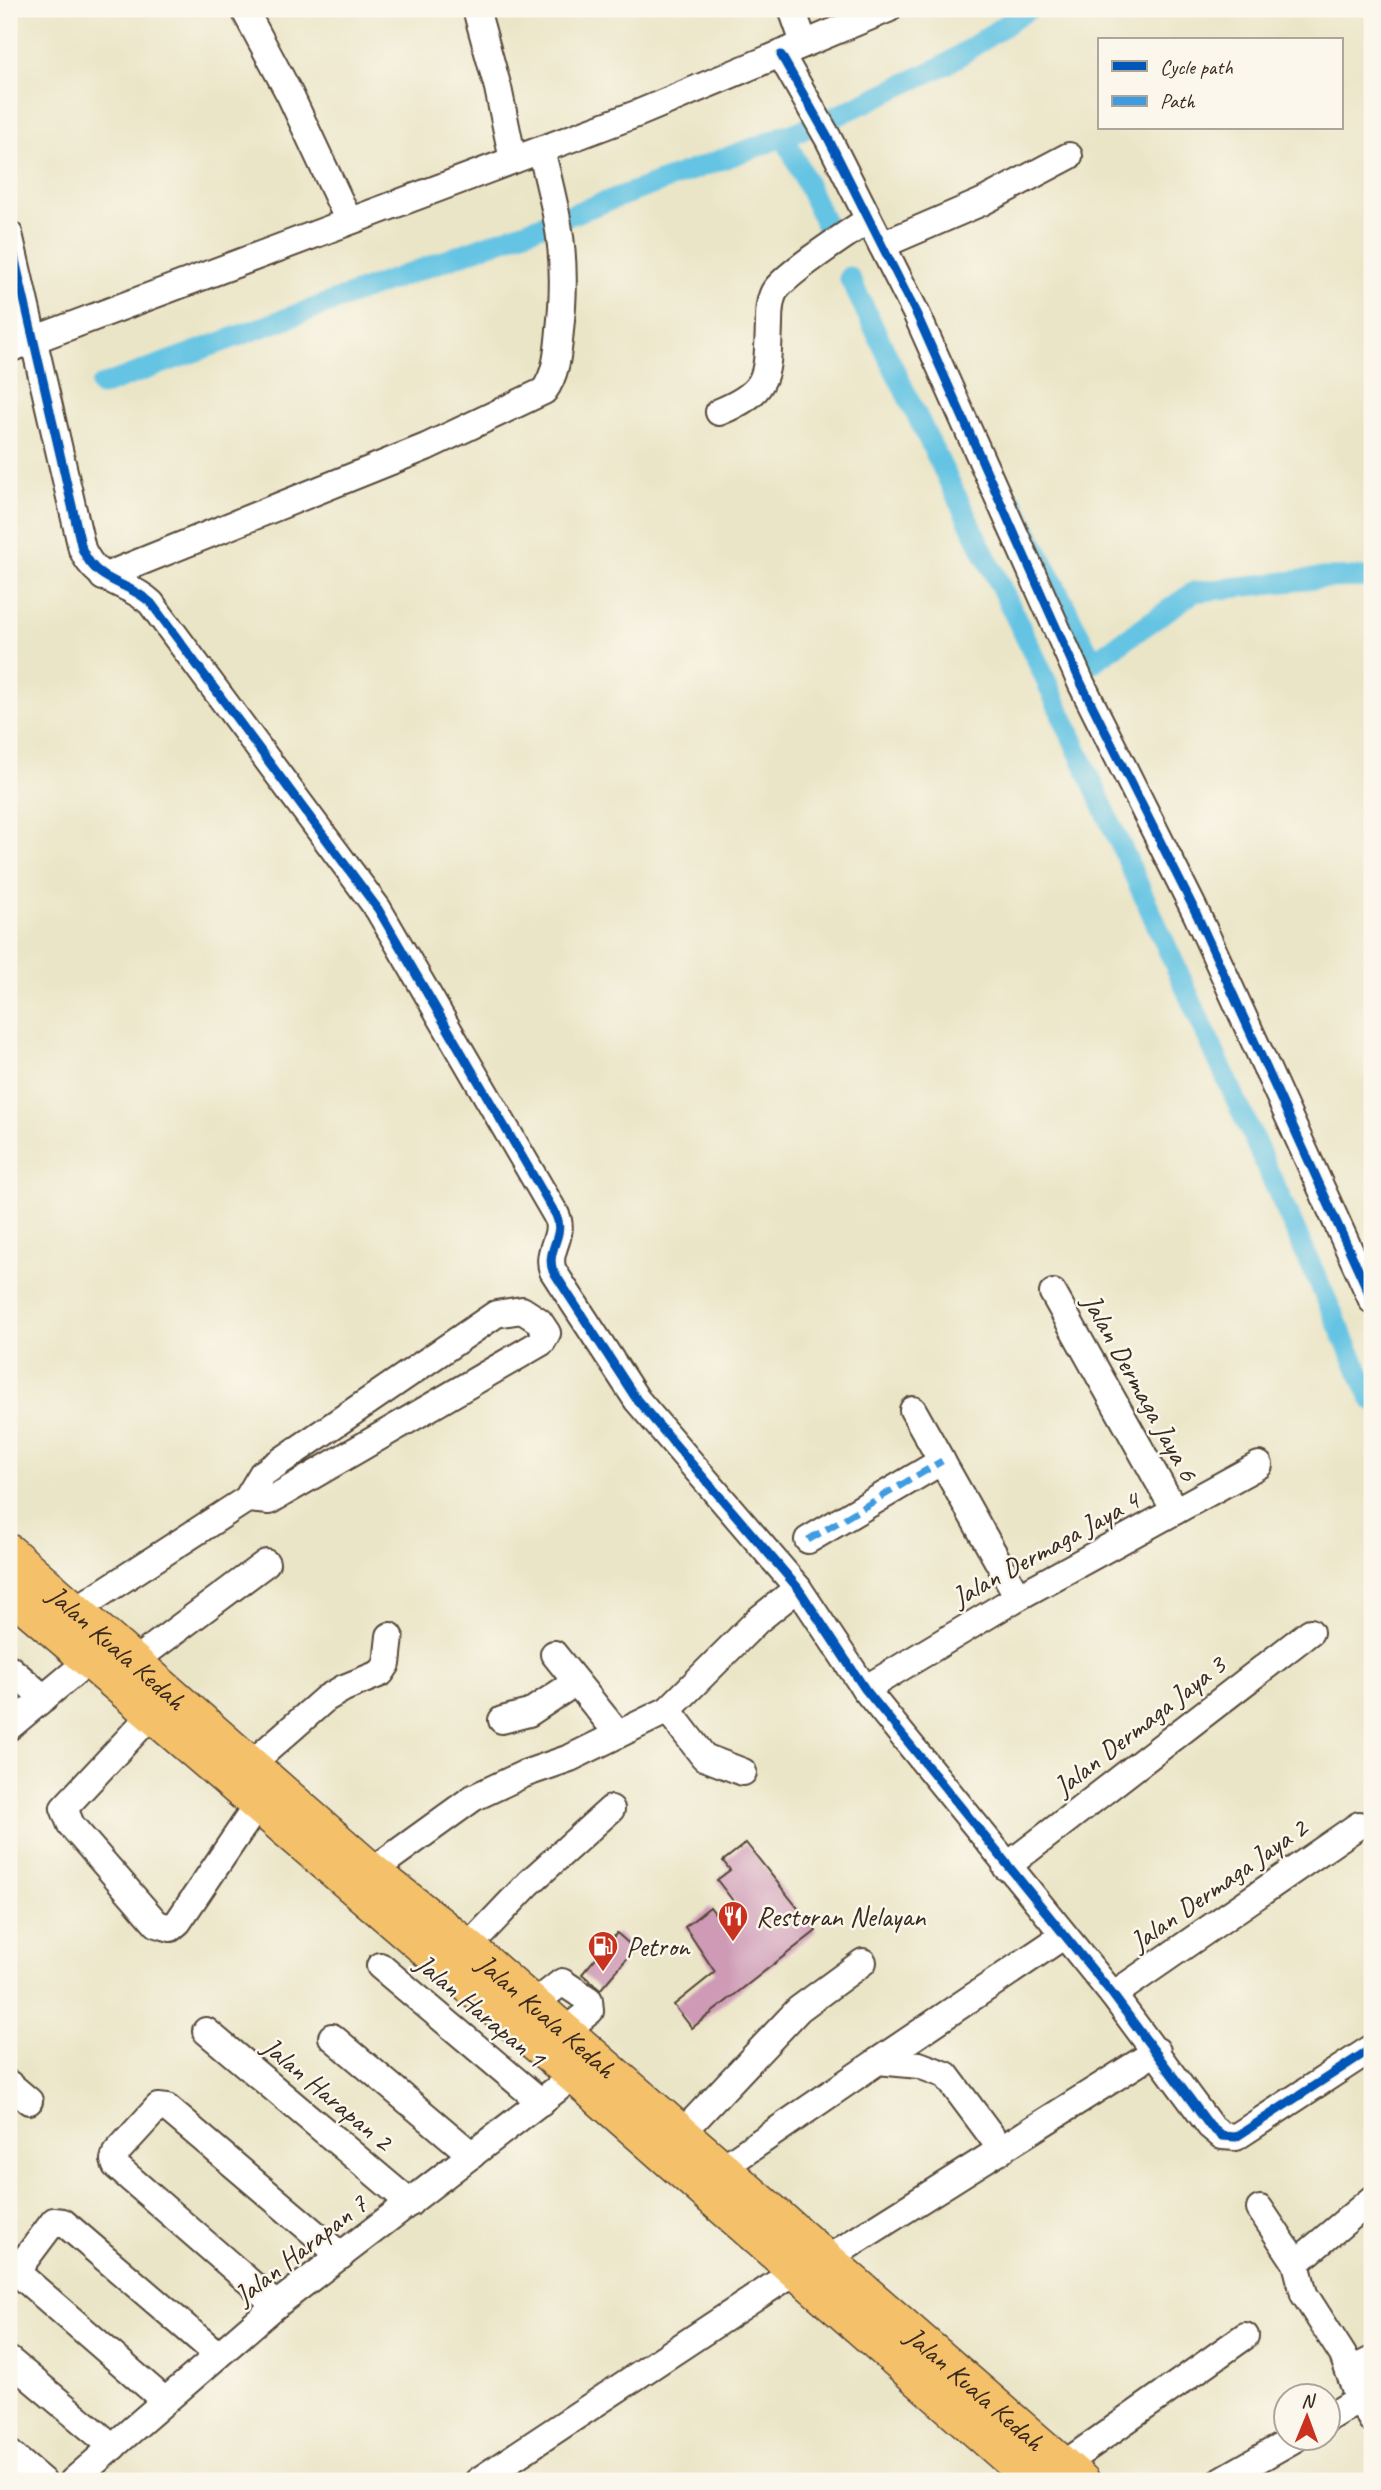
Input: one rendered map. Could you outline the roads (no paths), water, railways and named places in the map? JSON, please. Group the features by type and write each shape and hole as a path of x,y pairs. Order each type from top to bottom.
{"main road":[{"name":"Jalan Kuala Kedah","path":"9,1552 132,1663 372,1871 468,1947 827,2259 1060,2476"},
{"name":"Jalan Kuala Kedah","path":"9,1592 256,1807 574,2077 794,2272 1060,2476"},
{"path":"466,1984 459,1967 468,1947"}],"street":[{"path":"244,9 290,95 348,219"},
{"path":"476,9 498,88 513,160"},
{"path":"792,9 793,49 804,96 917,315 1081,683 1197,915 1372,1300"},
{"path":"9,349 36,341 348,219 541,150 888,9"},
{"path":"103,577 426,447 544,391 553,375 564,293 564,247 541,150"},
{"path":"882,245 982,202 1069,156"},
{"path":"719,412 750,398 761,384 767,361 770,308 776,289 868,220"},
{"path":"9,234 36,341 82,549 89,563 103,577 135,591 151,603 378,909 556,1215 560,1229 550,1257 553,1271 637,1399 798,1588 865,1689 1006,1867 1113,1995 1210,2126 1222,2136 1236,2137 1372,2048"},
{"name":"Jalan Dermaga Jaya 6","path":"1053,1293 1175,1511"},
{"path":"74,1611 247,1499 262,1474 496,1314 510,1309 522,1310 539,1321 547,1333 542,1342 269,1501 247,1499"},
{"path":"913,1410 1018,1597"},
{"path":"808,1540 942,1461"},
{"name":"Jalan Dermaga Jaya 4","path":"865,1689 1018,1597 1259,1465"},
{"path":"132,1663 266,1563"},
{"path":"372,1871 473,1798 524,1774 570,1758 668,1710 758,1620 798,1588"},
{"name":"Jalan Dermaga Jaya 3","path":"1006,1867 1310,1632"},
{"path":"250,1765 325,1699 344,1688 382,1674 387,1664 390,1636"},
{"path":"554,1654 618,1734"},
{"path":"9,1727 88,1661"},
{"path":"9,1668 44,1698"},
{"path":"502,1720 529,1713 576,1682"},
{"path":"668,1710 704,1757 743,1772"},
{"path":"151,1715 64,1808 71,1825 157,1924 171,1928 178,1922 256,1807"},
{"path":"468,1947 529,1883 611,1809"},
{"name":"Jalan Dermaga Jaya 2","path":"1113,1995 1359,1825"},
{"path":"722,2168 1063,1936"},
{"path":"682,2133 799,2009 863,1962"},
{"name":"Jalan Harapan 1","path":"380,1966 541,2102"},
{"name":"Jalan Harapan 2","path":"206,2031 410,2203"},
{"path":"332,2037 472,2155"},
{"path":"827,2259 1157,2051"},
{"path":"878,2061 919,2065 946,2076 1002,2150"},
{"name":"Jalan Harapan 7","path":"73,2481 276,2305 574,2077"},
{"path":"276,2305 116,2166 116,2153 158,2107 165,2107 341,2256"},
{"path":"1296,2263 1372,2199"},
{"path":"1260,2209 1296,2263 1304,2294 1343,2355 1361,2365 1365,2410 1342,2415"},
{"path":"165,2401 22,2278 20,2265 54,2221 58,2220 218,2355"},
{"path":"478,2481 794,2272"},
{"path":"1060,2476 1245,2336"},
{"path":"9,2360 113,2447"},
{"path":"1220,2481 1272,2452"},
{"path":"9,2453 42,2481"}],"waterway":[{"path":"101,386 824,122 947,64 1029,9"},
{"path":"784,135 830,234"},
{"path":"849,277 1039,665 1372,1400"},
{"path":"1013,502 1093,662 1194,592 1321,578 1372,577"}],"place":[{"name":"Restoran Nelayan","path":"733,1943"},
{"name":"Petron","path":"603,1973"}]}
